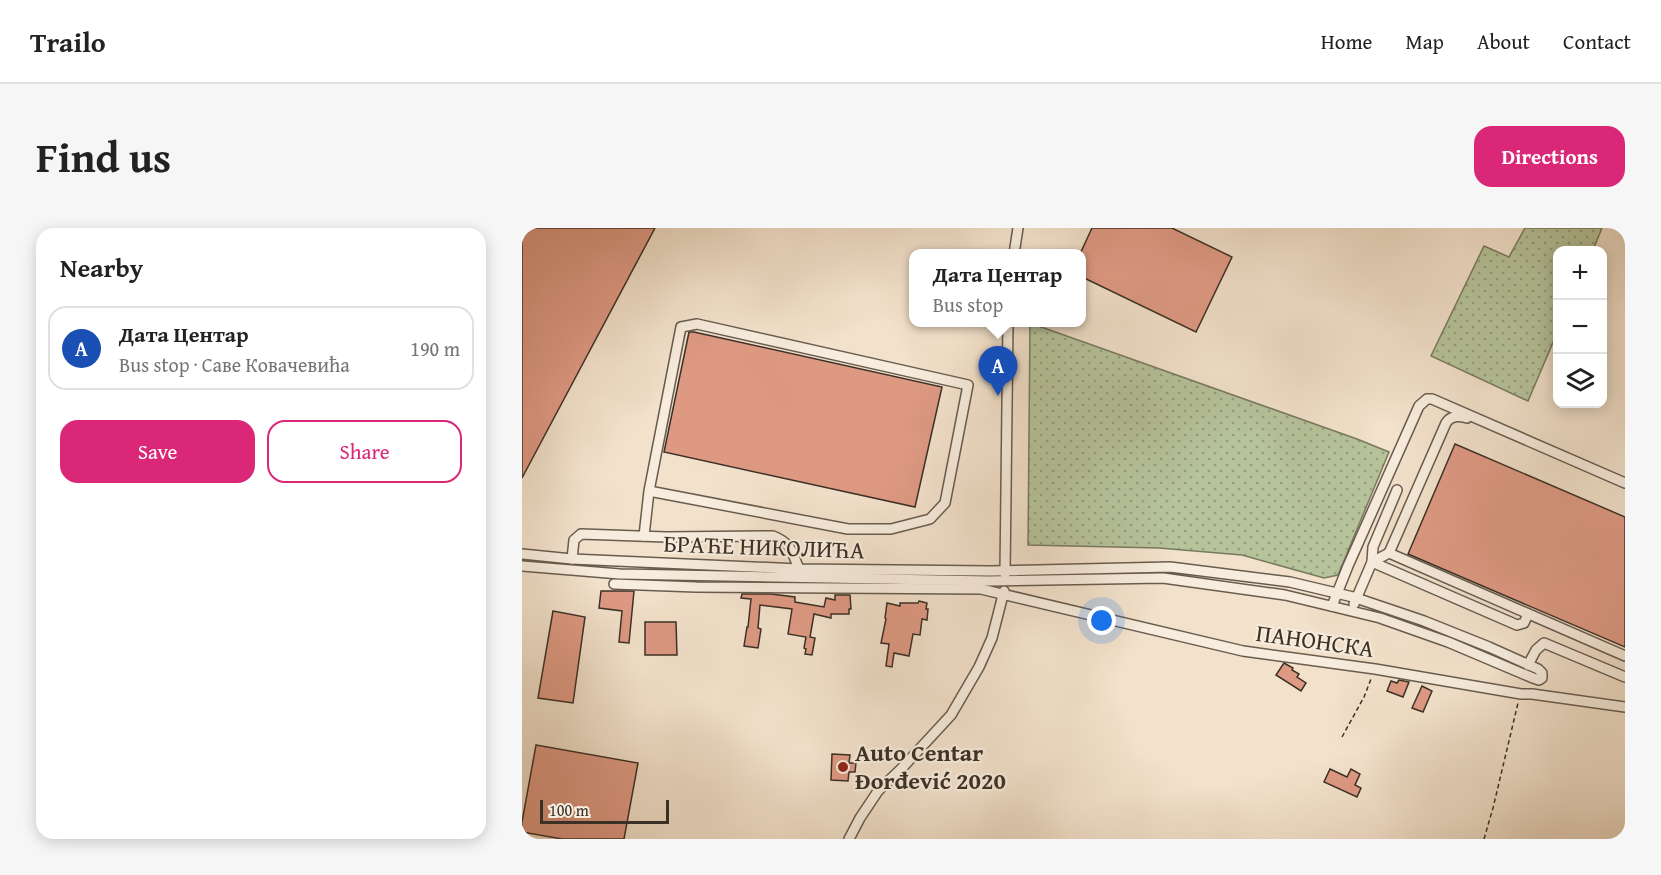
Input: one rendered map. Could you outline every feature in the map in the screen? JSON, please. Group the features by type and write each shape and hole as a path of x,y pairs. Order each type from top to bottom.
{"street":[{"path":"1015,249 1018,228"},
{"path":"644,536 649,491 681,327 697,324 968,386 945,503 930,519 891,530 848,529 649,491"},
{"path":"849,839 878,791 910,761 951,715 979,667 992,638 1004,594 1005,581 1008,327"},
{"path":"1332,606 1422,402 1432,399 1625,483"},
{"path":"1372,562 1389,553 1448,420 1456,416 1481,420"},
{"path":"1351,611 1372,562 1373,547 1397,490"},
{"path":"572,559 574,540 581,534 773,536 784,541 792,552 799,569"},
{"path":"1389,553 1625,656"},
{"name":"БРАЋЕ НИКОЛИЋА","path":"522,554 572,559 799,569 990,571 1170,567 1290,582 1357,599 1489,646 1538,669 1542,673 1542,678 1539,680 1533,678 1448,642 1380,618 1285,595 1163,578 1005,581 620,574 522,566"},
{"path":"1372,562 1517,625 1524,623 1528,614"},
{"name":"ПАНОНСКА","path":"614,584 760,588 981,589 1243,651 1375,669 1521,694 1625,707"},
{"path":"1528,665 1536,650 1544,644 1625,677"}],"path":[{"path":"1342,737 1364,697 1375,669"},
{"path":"1484,839 1521,694"}],"green space":[{"path":"1525,228 1602,228 1595,246 1553,246 1553,342 1528,401 1431,356 1484,246 1509,257"},
{"path":"1030,327 1041,327 1389,452 1338,575 1324,578 1242,555 1159,548 1028,545"}],"building":[{"path":"522,228 655,228 522,478"},
{"path":"1092,228 1172,228 1232,257 1196,332 1086,279 1086,249 1082,249"},
{"path":"689,332 942,387 915,507 664,452"},
{"path":"1455,444 1625,517 1625,647 1408,554"},
{"path":"601,591 634,591 629,643 619,642 622,611 599,608"},
{"path":"742,594 795,597 795,602 824,607 826,598 835,600 835,595 850,595 851,609 849,609 849,614 831,614 831,618 814,614 810,637 815,638 812,655 805,654 806,637 788,634 792,609 760,605 758,628 761,629 758,648 744,646 751,599 741,598"},
{"path":"919,601 927,603 926,609 928,609 927,620 922,619 920,635 913,634 909,656 894,653 892,667 886,666 889,644 881,643 887,603 900,606 900,603 918,603"},
{"path":"553,611 585,617 573,703 538,698"},
{"path":"645,622 676,622 677,655 645,655"},
{"path":"1284,663 1293,668 1292,670 1299,674 1297,677 1306,683 1301,691 1276,675"},
{"path":"1399,680 1409,682 1403,697 1387,691 1391,681 1397,683"},
{"path":"1422,686 1432,691 1423,712 1412,708"},
{"path":"536,745 638,763 624,839 562,839 522,832"},
{"name":"Auto Centar Đorđević 2020","path":"832,754 850,755 849,763 856,763 855,772 849,772 848,781 831,780"},
{"path":"1330,769 1347,777 1351,769 1360,774 1355,785 1361,788 1357,797 1324,782"}],"place":[{"name":"Дата Центар","path":"998,396"},
{"name":"Auto Centar Đorđević 2020","path":"843,767"}]}
